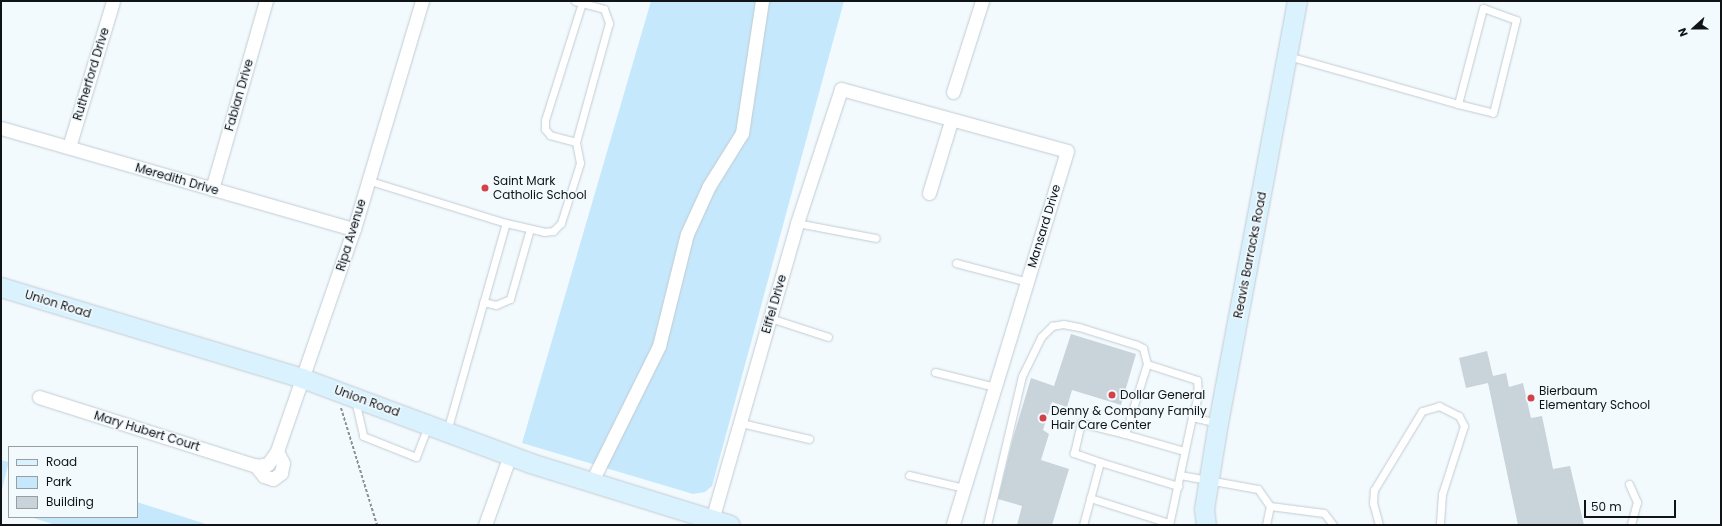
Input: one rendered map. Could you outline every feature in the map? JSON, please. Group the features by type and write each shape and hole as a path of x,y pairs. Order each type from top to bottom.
{"main road":[{"name":"Reavis Barracks Road","path":"1195,525 1205,517 1209,478 1218,423 1288,56 1297,1"},
{"name":"Union Road","path":"1,287 302,378 348,402 428,424 510,455 591,483 730,525"}],"street":[{"name":"Rutherford Drive","path":"69,147 113,1"},
{"name":"Fabian Drive","path":"212,189 266,1"},
{"name":"Ripa Avenue","path":"277,451 354,229 366,180 422,1"},
{"path":"591,483 659,346 687,234 709,186 742,133 762,1"},
{"path":"953,92 982,1"},
{"name":"Mansard Drive","path":"841,89 952,121 1067,151 953,525"},
{"name":"Eiffel Drive","path":"712,520 797,223 841,89"},
{"path":"929,193 952,121"},
{"name":"Meredith Drive","path":"1,128 354,229"},
{"name":"Mary Hubert Court","path":"39,397 261,464 264,476 273,479 282,473 283,463 277,451"},
{"path":"485,525 510,455"}],"lane":[{"path":"366,180 530,229 544,232 553,231 561,223 580,163 576,142 609,23 604,9 578,2 546,120 545,129 550,135 576,142"},
{"path":"1288,56 1458,104 1493,113 1516,20 1483,8 1458,104"},
{"path":"447,432 506,222"},
{"path":"797,223 876,238"},
{"path":"483,302 496,305 510,299 530,229"},
{"path":"956,263 1028,282"},
{"path":"770,318 828,337"},
{"path":"987,525 1022,376 1041,337 1052,326 1063,324 1079,327 1143,348 1147,364 1125,434"},
{"path":"1090,498 1169,524 1184,451 1198,396 1197,380 1147,364"},
{"path":"934,372 995,387"},
{"path":"348,402 363,436 416,457 428,424"},
{"path":"1379,525 1373,503 1374,490 1422,411 1439,406 1459,416 1464,426 1442,494 1440,525"},
{"path":"1192,417 1218,423"},
{"path":"741,423 809,439"},
{"path":"1178,486 1074,453 1081,423 1184,451"},
{"path":"1083,525 1100,462"},
{"path":"1180,475 1209,478 1258,489 1270,506 1266,525"},
{"path":"909,476 964,488"},
{"path":"1629,484 1637,502 1631,525"},
{"path":"1270,506 1324,513 1333,525"}],"path":[{"path":"348,402 377,525"}],"green space":[{"path":"651,1 844,1 712,486 705,492 693,494 522,443"},
{"path":"1,460 8,462 8,465 1,493"},
{"path":"138,502 209,525 56,525 33,518 138,518"}],"building":[{"path":"1071,334 1136,354 1121,405 1072,390 1067,407 1052,402 1043,430 1049,434 1041,460 1069,469 1052,525 1017,525 1022,506 998,499 1013,438 1031,378 1054,386"},
{"name":"Bierbaum Elementary School","path":"1487,351 1493,376 1506,373 1509,387 1523,383 1531,418 1542,416 1553,469 1570,466 1584,525 1518,525 1488,383 1466,388 1459,358"}],"place":[{"name":"Saint Mark Catholic School","path":"485,188"},
{"name":"Dollar General","path":"1112,395"},
{"name":"Bierbaum Elementary School","path":"1531,398"},
{"name":"Denny & Company Family Hair Care Center","path":"1043,418"}]}
